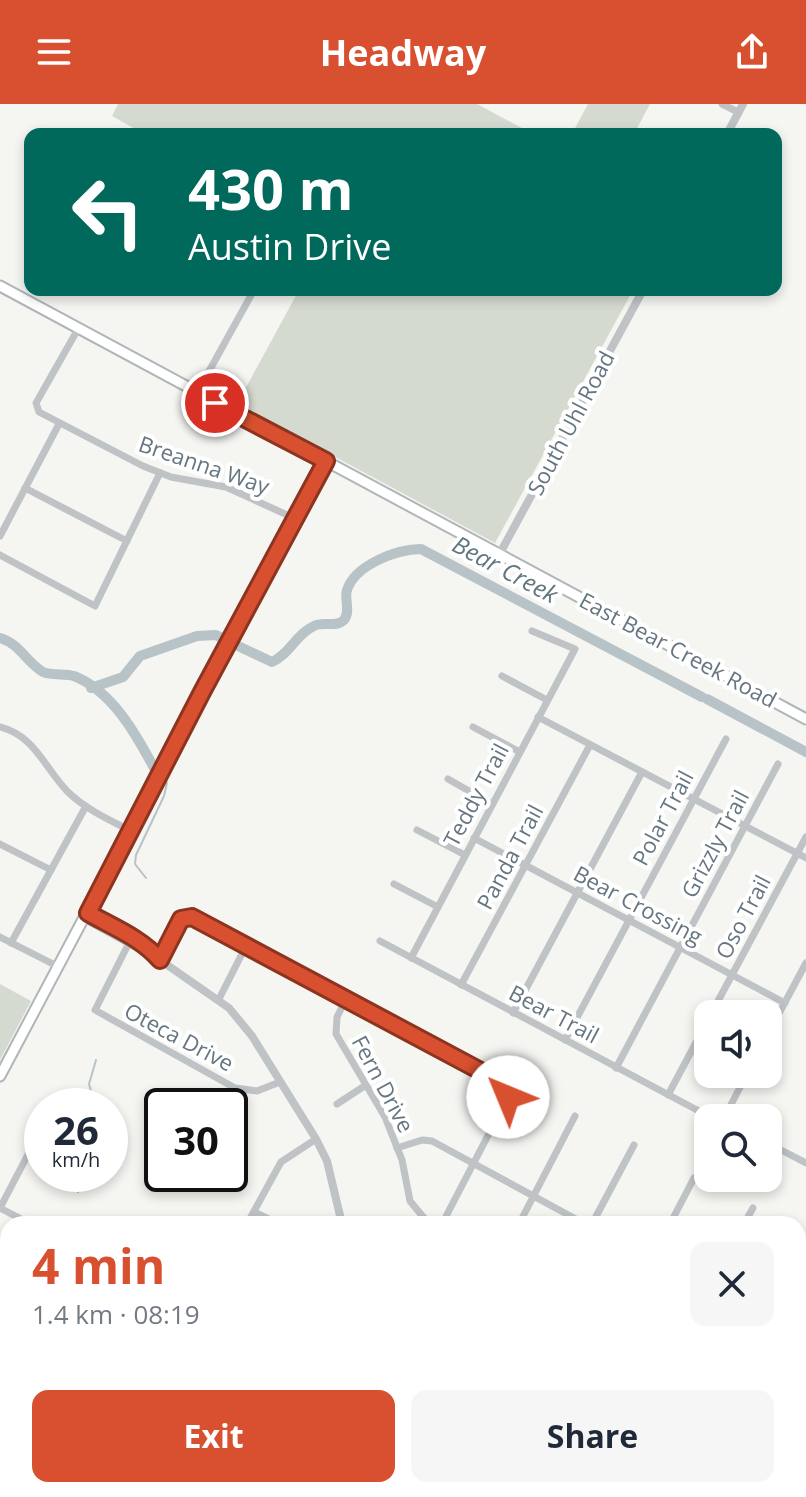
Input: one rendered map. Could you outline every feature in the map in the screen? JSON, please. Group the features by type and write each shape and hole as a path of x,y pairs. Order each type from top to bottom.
{"main road":[{"name":"East Bear Creek Road","path":"0,286 806,719"},
{"path":"0,1076 326,461"}],"street":[{"path":"722,104 740,108 730,128"},
{"path":"197,393 251,296"},
{"name":"South Uhl Road","path":"499,555 640,296"},
{"path":"0,536 59,424 39,412 36,403 78,329"},
{"name":"Breanna Way","path":"59,424 160,473 226,487 296,519"},
{"path":"0,555 95,606 160,473"},
{"path":"25,488 127,541"},
{"name":"Teddy Trail","path":"411,958 575,649 532,631"},
{"path":"502,676 547,700"},
{"path":"538,717 806,858"},
{"path":"0,727 25,738 67,790 86,806 131,831"},
{"path":"473,727 520,752"},
{"name":"Polar Trail","path":"565,1040 726,739"},
{"name":"Panda Trail","path":"461,985 590,745"},
{"name":"Grizzly Trail","path":"616,1068 778,764"},
{"path":"513,1013 642,772"},
{"path":"448,779 492,804"},
{"path":"11,943 86,806"},
{"path":"417,830 465,855"},
{"name":"Oso Trail","path":"719,1000 806,837"},
{"name":"Bear Crossing","path":"474,838 785,1003"},
{"path":"0,844 51,870"},
{"path":"394,884 438,907"},
{"path":"86,916 130,940 219,999 252,1036 327,1161 340,1216"},
{"path":"160,960 181,919 192,917 508,1087 508,1097 446,1216"},
{"path":"0,937 59,967"},
{"name":"Oteca Drive","path":"130,940 95,1010 235,1088 257,1091 280,1082"},
{"name":"Bear Trail","path":"380,941 694,1109"},
{"path":"219,999 246,946"},
{"path":"782,1008 806,963"},
{"name":"Fern Drive","path":"346,999 337,1017 336,1034 385,1117 397,1148 410,1201 422,1216"},
{"path":"668,1095 694,1046"},
{"path":"337,1104 366,1085"},
{"path":"523,1216 575,1116"},
{"path":"252,1216 281,1162 316,1139"},
{"path":"397,1148 422,1140 432,1141 570,1216"},
{"path":"596,1216 634,1145"},
{"path":"782,1151 806,1163"},
{"path":"0,1208 24,1162"},
{"path":"674,1216 694,1178"},
{"path":"748,1216 753,1208"},
{"path":"254,1212 262,1216"}],"shaded area":[{"path":"118,104 477,104 522,128 133,128 112,116"},
{"path":"588,104 650,104 637,128 575,128"},
{"path":"296,296 630,296 495,543 237,404"},
{"path":"0,984 31,1001 0,1060"}],"waterway":[{"name":"Bear Creek","path":"236,645 272,662 308,630 344,620 347,590 351,581 368,566 389,555 421,549 702,697"},
{"name":"Bear Creek","path":"91,688 123,677 140,656 197,636 216,635 226,640"},
{"name":"Bear Creek","path":"0,638 12,644 43,672 74,676 100,692 122,715 154,768"},
{"name":"Bear Creek","path":"707,699 806,752"},
{"path":"146,878 135,864 136,855 164,796 165,780"},
{"path":"90,1088 96,1060"}],"route":[{"path":"215,403 326,461 88,913 150,948 160,960 181,919 192,917 503,1083 510,1091 508,1097"}]}
